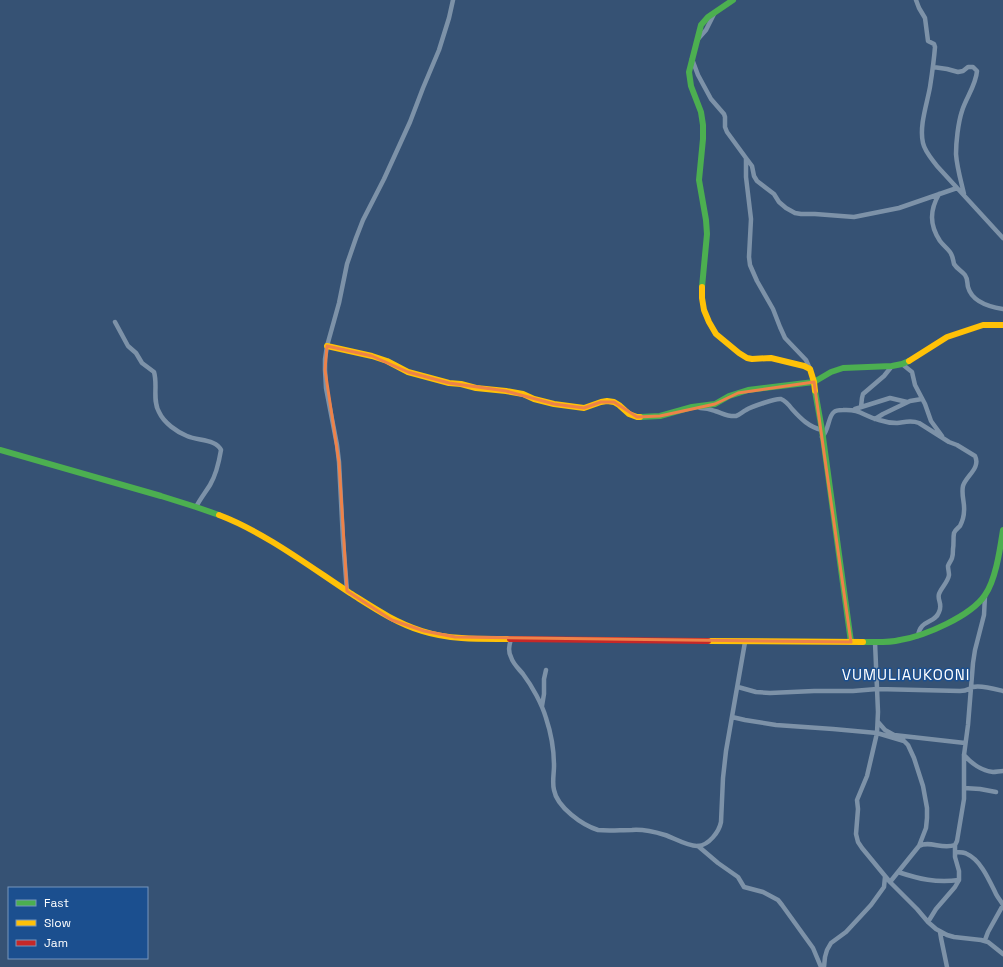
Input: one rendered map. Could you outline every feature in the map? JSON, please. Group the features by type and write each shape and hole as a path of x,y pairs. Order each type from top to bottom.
{"street":[{"path":"347,591 339,462 326,388 325,359 327,346 346,269 356,238 363,220 410,122 440,50 453,0"},
{"path":"733,0 704,20 701,25 689,72 692,89 703,123 699,180 707,234 702,281 702,300 705,312 716,334 743,356 752,359 771,358 783,360 810,369"},
{"path":"916,0 925,20 928,39 934,44 935,47 923,127 924,148 957,188 1003,238"},
{"path":"692,58 698,75 711,99 722,111 725,117 726,132 752,166 754,176 757,181 774,194 783,206 795,213 854,217 899,208 957,188"},
{"path":"933,67 958,72 963,71 968,67 973,67 976,71 975,78 961,113 956,148 957,162 964,195"},
{"path":"746,158 746,177 751,219 750,265 756,281 770,305 785,338 806,360 814,382 851,642"},
{"path":"939,194 932,213 933,226 939,239 950,252 956,267 967,278 970,293 975,298 987,305 1003,309"},
{"path":"115,322 128,346 136,353 142,363 154,372 156,406 162,417 179,432 187,436 212,442 221,450 214,478 196,507"},
{"path":"327,346 372,356 387,361 408,372 449,383 476,388 506,390 523,394 534,399 584,408 601,402 614,402 628,414 641,417 660,416 692,407 715,404 729,396 743,392 814,382 831,372 843,368 892,366 902,364 947,337 983,325 1003,325"},
{"path":"902,364 912,372 915,385 931,421 943,437"},
{"path":"861,407 863,394 884,376 892,366"},
{"path":"822,437 826,433 830,418 834,412 853,410 890,398 907,402"},
{"path":"692,407 708,409 730,416 737,416 751,407 779,399 787,403 808,424 822,430"},
{"path":"875,419 907,402 922,399"},
{"path":"853,410 875,419 888,422 897,423 913,421 919,423 970,453 974,456 976,461 974,469 963,486 964,512 959,526 954,534 952,555 948,567 949,578 938,598 941,604 940,610 938,616 921,626 918,636"},
{"path":"0,450 161,496 223,517 275,544 392,620 436,635 511,640 745,642 875,642 904,640 940,627 960,616 985,596"},
{"path":"928,922 936,908 955,887 959,880 959,871 955,857 955,845 963,814 964,755 968,730 975,650 984,615 985,596 993,576 1003,530"},
{"path":"511,640 509,648 511,659 524,675 542,706 546,718 552,742 554,760 554,792 564,808 571,815 593,829 644,830 698,846 738,877 744,887 763,892 778,900 813,948 821,967"},
{"path":"698,846 709,840 720,827 725,761 745,642"},
{"path":"875,642 878,722 877,733 865,783 857,800 858,809 856,834 858,842 885,877 917,908 928,922 940,932 954,937 985,940 1003,954"},
{"path":"542,706 546,670"},
{"path":"738,687 756,692 770,693 877,689 955,691 979,687 1003,691"},
{"path":"732,717 776,725 877,733 904,741 908,745 923,786 927,808 926,828 919,846 890,882"},
{"path":"878,722 885,730 894,735 965,743"},
{"path":"964,755 974,764 986,770 994,772 1003,771"},
{"path":"964,788 996,792"},
{"path":"919,846 923,844 946,847 955,845"},
{"path":"955,852 966,853 977,862 1003,905 985,940"},
{"path":"898,872 924,879 947,881 959,880"},
{"path":"824,967 827,950 831,943 846,932 871,905 884,887 885,877"},
{"path":"940,932 947,967"}],"highlighted area":[{"path":"327,346 372,356 408,372 449,383 506,391 554,404 584,408 601,402 614,402 637,417 660,416 715,404 738,393 814,382 851,642 455,637 424,631 392,620 347,591 339,462 325,370"}],"traffic: fast":[{"path":"702,287 707,234 699,180 703,125 701,112 691,86 689,72 701,25 708,17 733,0"},
{"path":"640,417 660,416 692,407 715,404 729,396 748,390 814,382 831,372 843,368 892,366 909,361"},
{"path":"815,391 822,430 851,642"},
{"path":"0,450 161,496 219,515"},
{"path":"863,642 891,642 910,638 934,630 959,617 978,603 985,595 992,581 997,564 1003,530"}],"traffic: slow":[{"path":"702,287 704,310 716,334 747,358 771,358 804,366 810,369 815,391"},
{"path":"909,361 947,337 983,325 1003,325"},
{"path":"327,346 372,356 387,361 408,372 449,383 523,394 534,399 554,404 584,408 601,402 614,402 629,414 640,417"},
{"path":"219,515 236,522 269,540 367,604 402,623 422,631 443,636 510,639"},
{"path":"708,641 863,642"}],"traffic: jam":[{"path":"510,639 708,641"}],"district":[{"name":"VUMULIAUKOONI","path":"906,675"}]}
